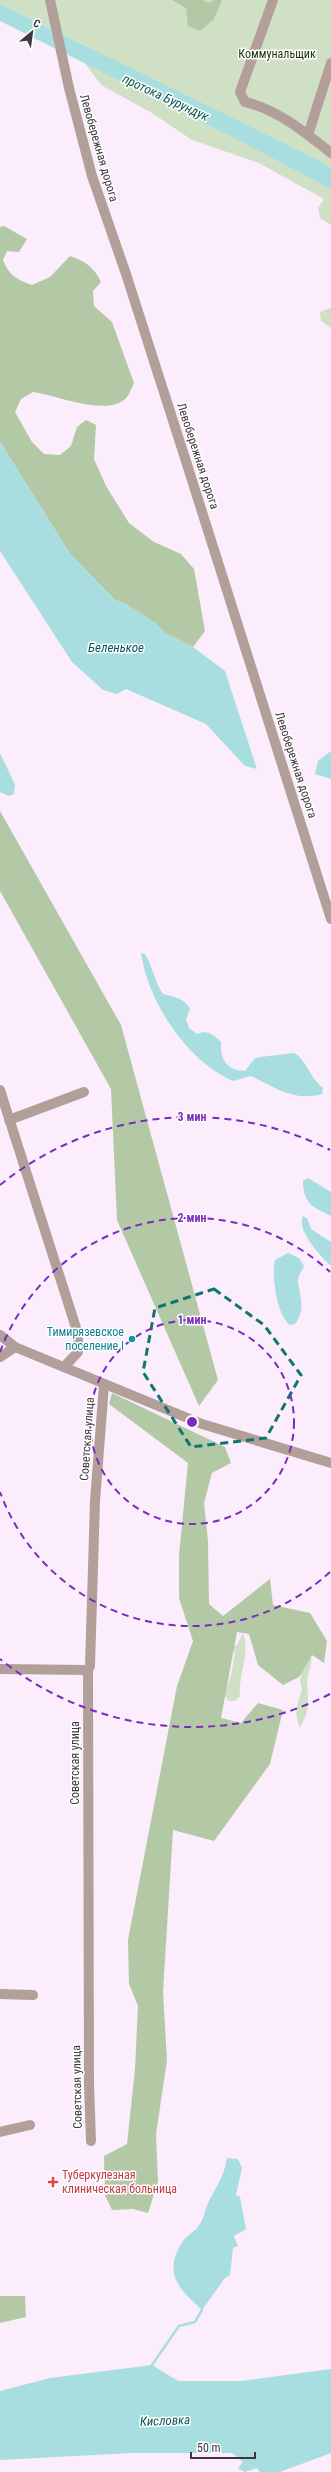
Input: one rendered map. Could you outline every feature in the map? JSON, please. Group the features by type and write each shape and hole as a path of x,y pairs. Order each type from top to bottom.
{"street":[{"path":"273,0 240,92 245,102 261,105 308,135 331,153"},
{"name":"Левобережная дорога","path":"50,1 69,88 92,176 180,441 331,918"},
{"path":"308,135 331,63"},
{"path":"0,1090 78,1334 78,1352 64,1367"},
{"path":"10,1120 84,1092"},
{"path":"0,1335 14,1347 104,1385 232,1435 331,1463"},
{"path":"0,1357 14,1347"},
{"name":"Советская улица","path":"91,2141 89,2084 88,1670 90,1666 95,1502 104,1385"},
{"path":"0,1669 88,1670"},
{"path":"0,1994 33,1995"},
{"path":"0,2132 30,2125"}],"highlighted area":[{"path":"214,1289 264,1325 301,1375 266,1438 191,1447 143,1372 155,1308"}],"green space":[{"name":"Коммунальщик","path":"0,0 331,0 331,225 320,218 318,208 324,199 259,163 192,140 152,113 101,85 84,62 82,44 0,4"},
{"path":"331,308 331,328 321,321 320,312"},
{"path":"243,1633 246,1648 240,1696 235,1701 228,1701 224,1694 231,1676 235,1652 230,1647 237,1645"},
{"path":"309,1651 311,1666 307,1684 308,1707 307,1713 300,1728 296,1711 302,1688 300,1679 301,1674"}],"shaded area":[{"path":"172,0 202,0 209,3 214,0 222,0 214,19 200,31 188,26 186,8"},
{"path":"4,226 27,239 19,252 7,251 3,260 8,270 22,281 32,285 50,277 70,256 85,262 92,268 101,282 93,291 94,306 112,322 134,383 127,397 119,403 108,406 82,404 33,392 21,399 15,412 32,442 44,454 60,455 71,446 77,427 86,420 96,425 94,459 106,486 129,523 154,542 181,554 194,569 205,631 193,647 165,633 155,623 126,604 115,600 70,554 0,442 0,227"},
{"path":"0,811 121,1025 218,1380 199,1406 117,1220 111,1089 0,891"},
{"path":"112,1393 225,1447 231,1463 212,1473 204,1503 208,1541 209,1604 223,1616 270,1579 273,1605 310,1613 327,1641 324,1663 312,1655 299,1677 283,1685 258,1665 249,1634 237,1632 221,1718 241,1723 258,1703 283,1710 270,1764 214,1841 173,1830 163,1992 167,2060 156,2134 158,2181 148,2213 133,2209 112,2210 105,2195 104,2156 127,2144 135,2069 138,2006 129,1984 128,1940 177,1686 193,1641 179,1598 179,1555 188,1463 109,1404"},
{"path":"0,2296 25,2296 26,2317 0,2323"}],"water":[{"name":"протока Бурундук","path":"0,4 318,160 331,168 331,189 246,144 0,21"},
{"name":"Беленькое","path":"0,442 70,554 115,600 126,604 155,623 165,633 193,647 225,671 257,769 245,766 206,724 126,689 117,694 103,690 72,662 0,551"},
{"path":"331,751 331,779 315,774 318,761"},
{"path":"0,753 15,785 14,794 9,796 0,792"},
{"path":"141,953 145,954 148,959 163,994 179,998 188,1005 190,1009 186,1019 189,1028 197,1034 207,1032 221,1042 223,1059 229,1066 234,1069 245,1071 254,1059 294,1053 302,1060 323,1088 322,1094 312,1096 294,1095 277,1089 251,1076 233,1081 216,1072 186,1045 172,1028 152,991 145,972"},
{"path":"308,1178 331,1192 331,1216 314,1207 307,1199 303,1188 303,1181"},
{"path":"303,1216 307,1218 311,1229 331,1242 331,1266 316,1250 306,1236 302,1222"},
{"path":"288,1253 299,1258 304,1266 298,1279 301,1303 300,1313 295,1324 290,1325 285,1320 278,1304 274,1275 275,1260"},
{"path":"227,2158 238,2159 242,2168 236,2195 240,2197 246,2229 234,2236 238,2246 233,2248 230,2275 225,2278 202,2310 180,2287 176,2280 174,2262 183,2241 198,2227 201,2222 226,2165"},
{"name":"Кисловка","path":"152,2365 178,2381 241,2381 331,2369 331,2453 280,2472 260,2472 257,2468 245,2472 238,2468 243,2462 232,2453 132,2453 0,2460 0,2391 50,2378"}],"waterway":[{"path":"152,2365 179,2326 195,2322 202,2310"}],"place":[{"name":"Тимирязевское поселение I","path":"132,1339"},
{"name":"Туберкулезная клиническая больница","path":"53,2182"}]}
